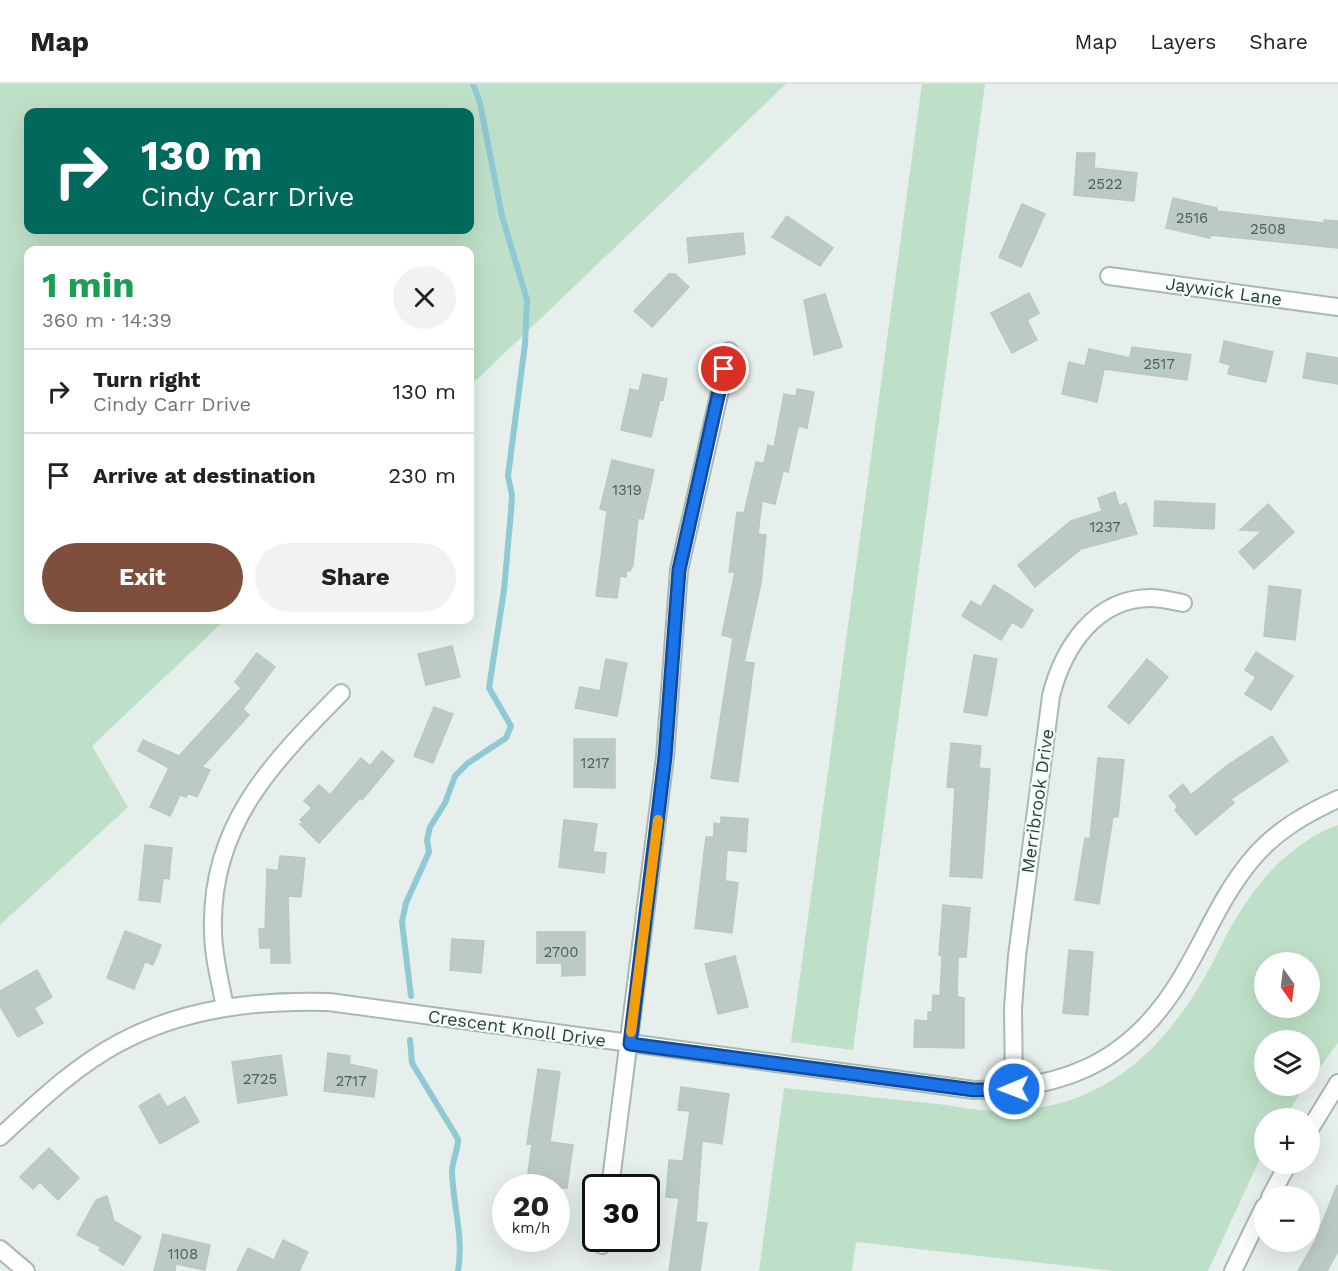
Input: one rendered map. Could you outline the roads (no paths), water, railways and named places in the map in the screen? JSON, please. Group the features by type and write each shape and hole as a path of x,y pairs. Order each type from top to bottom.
{"street":[{"name":"Jaywick Lane","path":"1109,276 1338,307"},
{"path":"612,1174 665,757 679,570 729,351"},
{"name":"Merribrook Drive","path":"1014,1089 1013,1008 1017,956 1051,696 1057,671 1080,632 1114,607 1132,600 1152,598 1183,603"},
{"path":"225,1007 215,958 213,931 213,902 222,855 247,800 270,768 341,693"},
{"name":"Crescent Knoll Drive","path":"0,1137 56,1087 120,1043 149,1029 225,1007 279,1001 329,1002 974,1090 1014,1089 1067,1078 1117,1052 1156,1014 1173,990 1220,903 1254,857 1293,822 1338,799"},
{"path":"1320,1113 1338,1083"},
{"path":"1233,1271 1254,1228"},
{"path":"0,1249 26,1271"}],"waterway":[{"path":"411,996 402,922 406,903 429,852 427,840 430,827 445,803 455,776 468,763 506,738 511,726 489,688 504,590 512,495 508,476 525,344 527,300 502,216 480,103 473,84"},
{"path":"410,1040 412,1063 458,1139 452,1172 460,1246 458,1271"}]}
